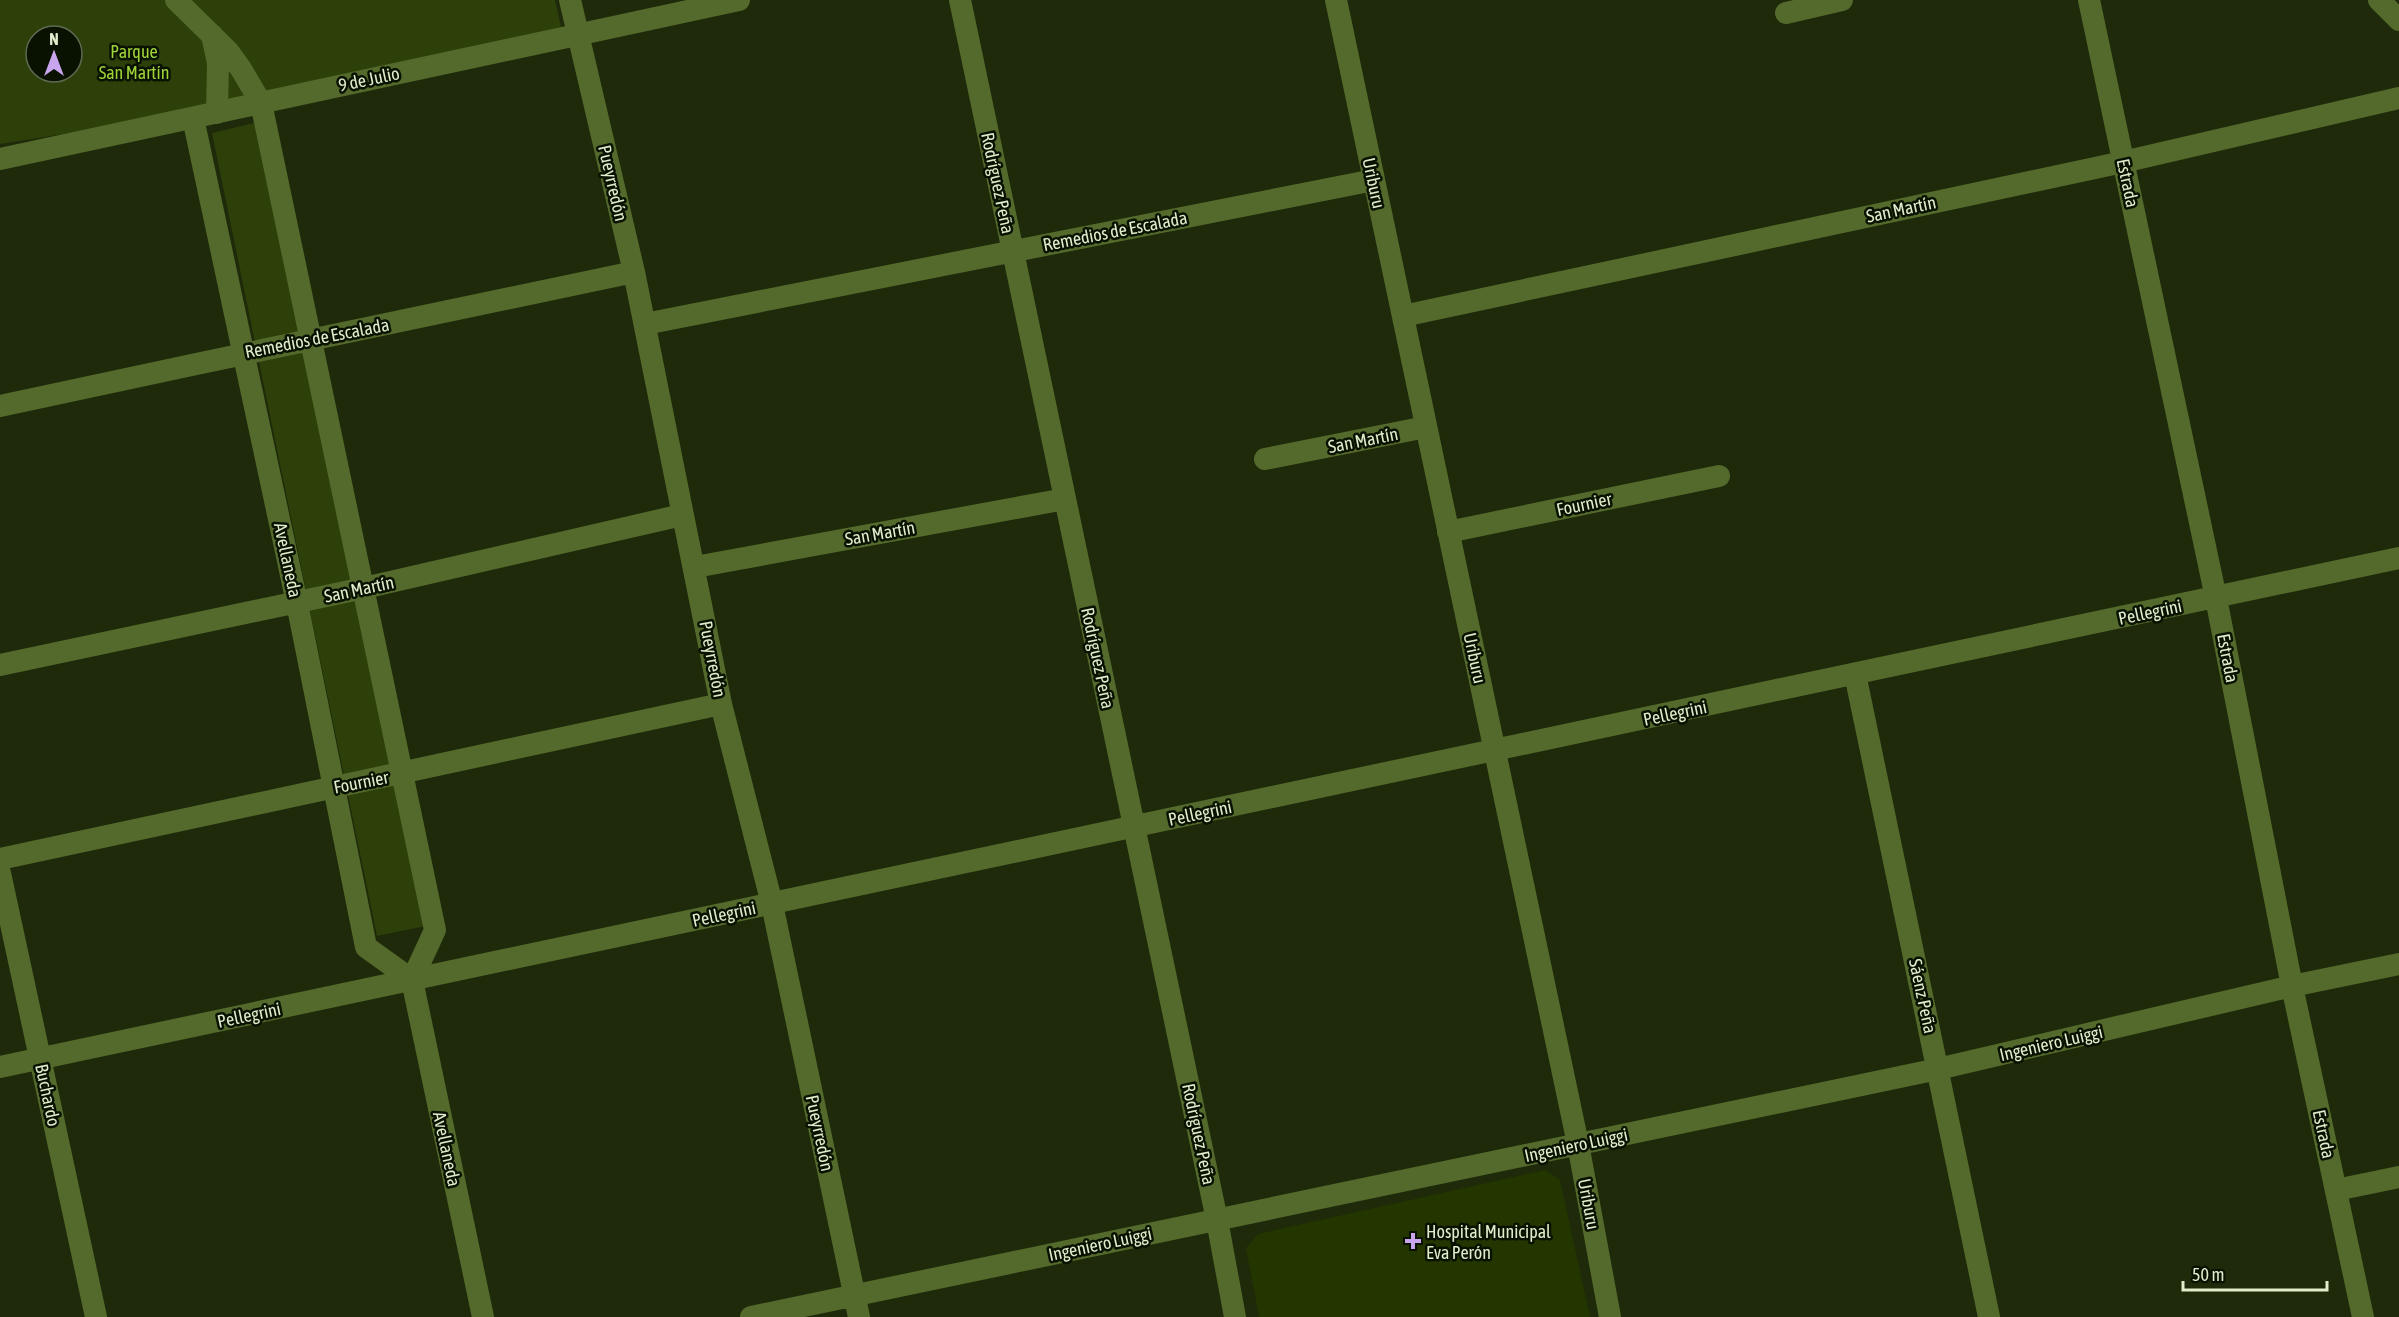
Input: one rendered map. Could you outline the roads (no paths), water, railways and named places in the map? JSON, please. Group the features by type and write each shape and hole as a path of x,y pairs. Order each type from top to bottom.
{"street":[{"path":"176,0 212,34 241,69 261,103 435,930 412,980"},
{"name":"Pueyrredón","path":"570,0 634,272 721,704 772,904 856,1306"},
{"name":"9 de Julio","path":"0,159 738,0"},
{"name":"Rodríguez Peña","path":"960,0 1217,1220 1235,1317"},
{"name":"Uriburu","path":"1336,0 1578,1144 1610,1317"},
{"path":"1786,13 1842,0"},
{"name":"Estrada","path":"2089,0 2216,598 2292,986 2363,1317"},
{"path":"2379,0 2399,20"},
{"path":"212,34 218,63 217,113"},
{"name":"San Martín","path":"1403,316 2123,162 2399,99"},
{"name":"Avellaneda","path":"194,118 297,603 366,947 412,980 483,1317"},
{"name":"Remedios de Escalada","path":"645,324 1374,180"},
{"name":"Remedios de Escalada","path":"0,406 243,352 311,340 634,272"},
{"name":"San Martín","path":"1265,459 1426,427"},
{"name":"Fournier","path":"1448,532 1719,476"},
{"name":"San Martín","path":"694,567 1065,499"},
{"name":"San Martín","path":"0,665 297,603 682,515"},
{"name":"Pellegrini","path":"0,1067 2399,558"},
{"name":"Sáenz Peña","path":"1855,674 1989,1317"},
{"name":"Fournier","path":"0,859 721,704"},
{"name":"Buchardo","path":"0,873 96,1317"},
{"name":"Ingeniero Luiggi","path":"751,1317 856,1306 1217,1220 1938,1069 2292,986 2399,964"},
{"path":"2336,1190 2399,1177"}],"place":[{"name":"Hospital Municipal Eva Perón","path":"1413,1241"}],"park label":[{"name":"Parque San Martín","path":"134,61"}]}
